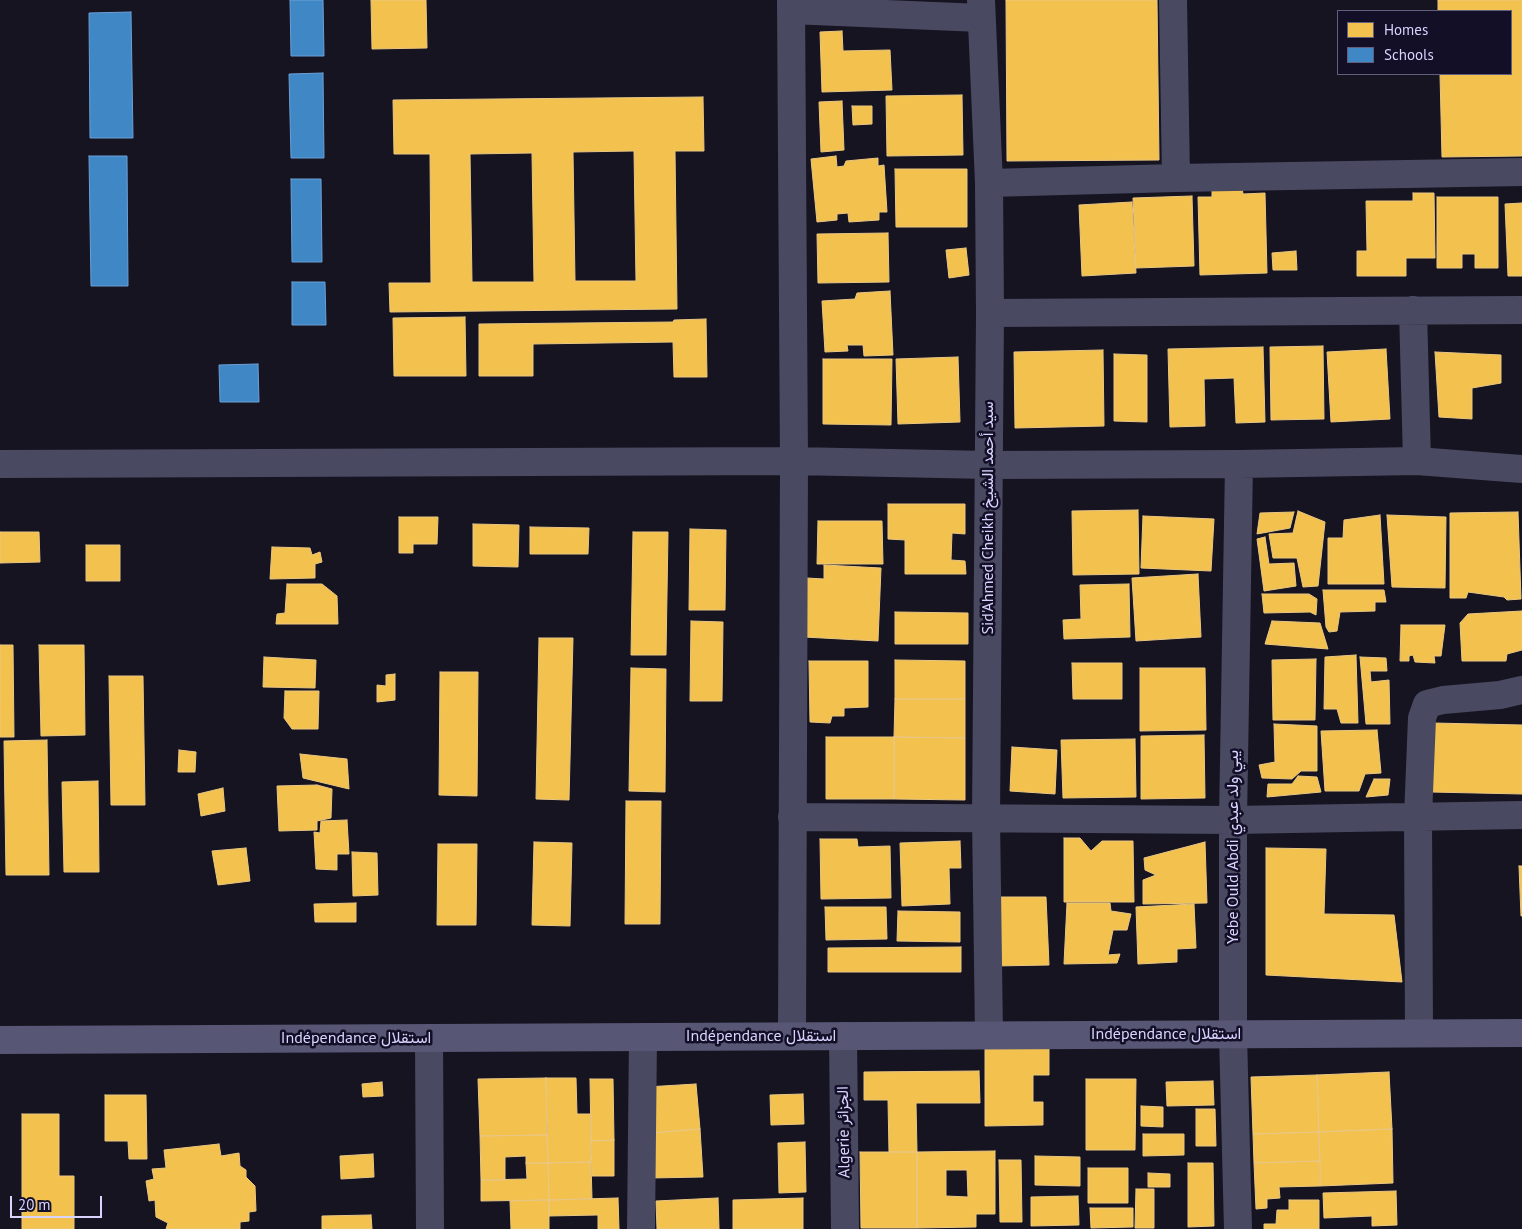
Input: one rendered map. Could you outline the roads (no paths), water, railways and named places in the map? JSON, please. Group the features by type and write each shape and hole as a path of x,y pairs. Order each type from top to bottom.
{"street":[{"path":"1173,0 1176,178"},
{"path":"792,1036 794,461 791,5 982,9"},
{"name":"Sid'Ahmed Cheikh سيد أحمد الشيخ","path":"982,9 989,183 990,313 986,818 989,1036"},
{"path":"989,183 1522,172"},
{"path":"1413,310 1417,461"},
{"path":"990,313 1522,310"},
{"path":"0,464 794,461 989,465 1417,461 1522,468"},
{"name":"Yebe Ould Abdi يبي ولد عبدي","path":"1238,1229 1233,1034 1232,820 1239,464"},
{"path":"1419,1033 1418,817 1422,718 1427,704 1443,700 1522,690"},
{"path":"792,817 1232,820 1522,815"},
{"name":"Indépendance استقلال","path":"0,1040 1522,1033"},
{"name":"Algerie الجزائر","path":"843,1036 845,1229"},
{"path":"642,1229 643,1037"},
{"path":"429,1038 430,1229"}]}
